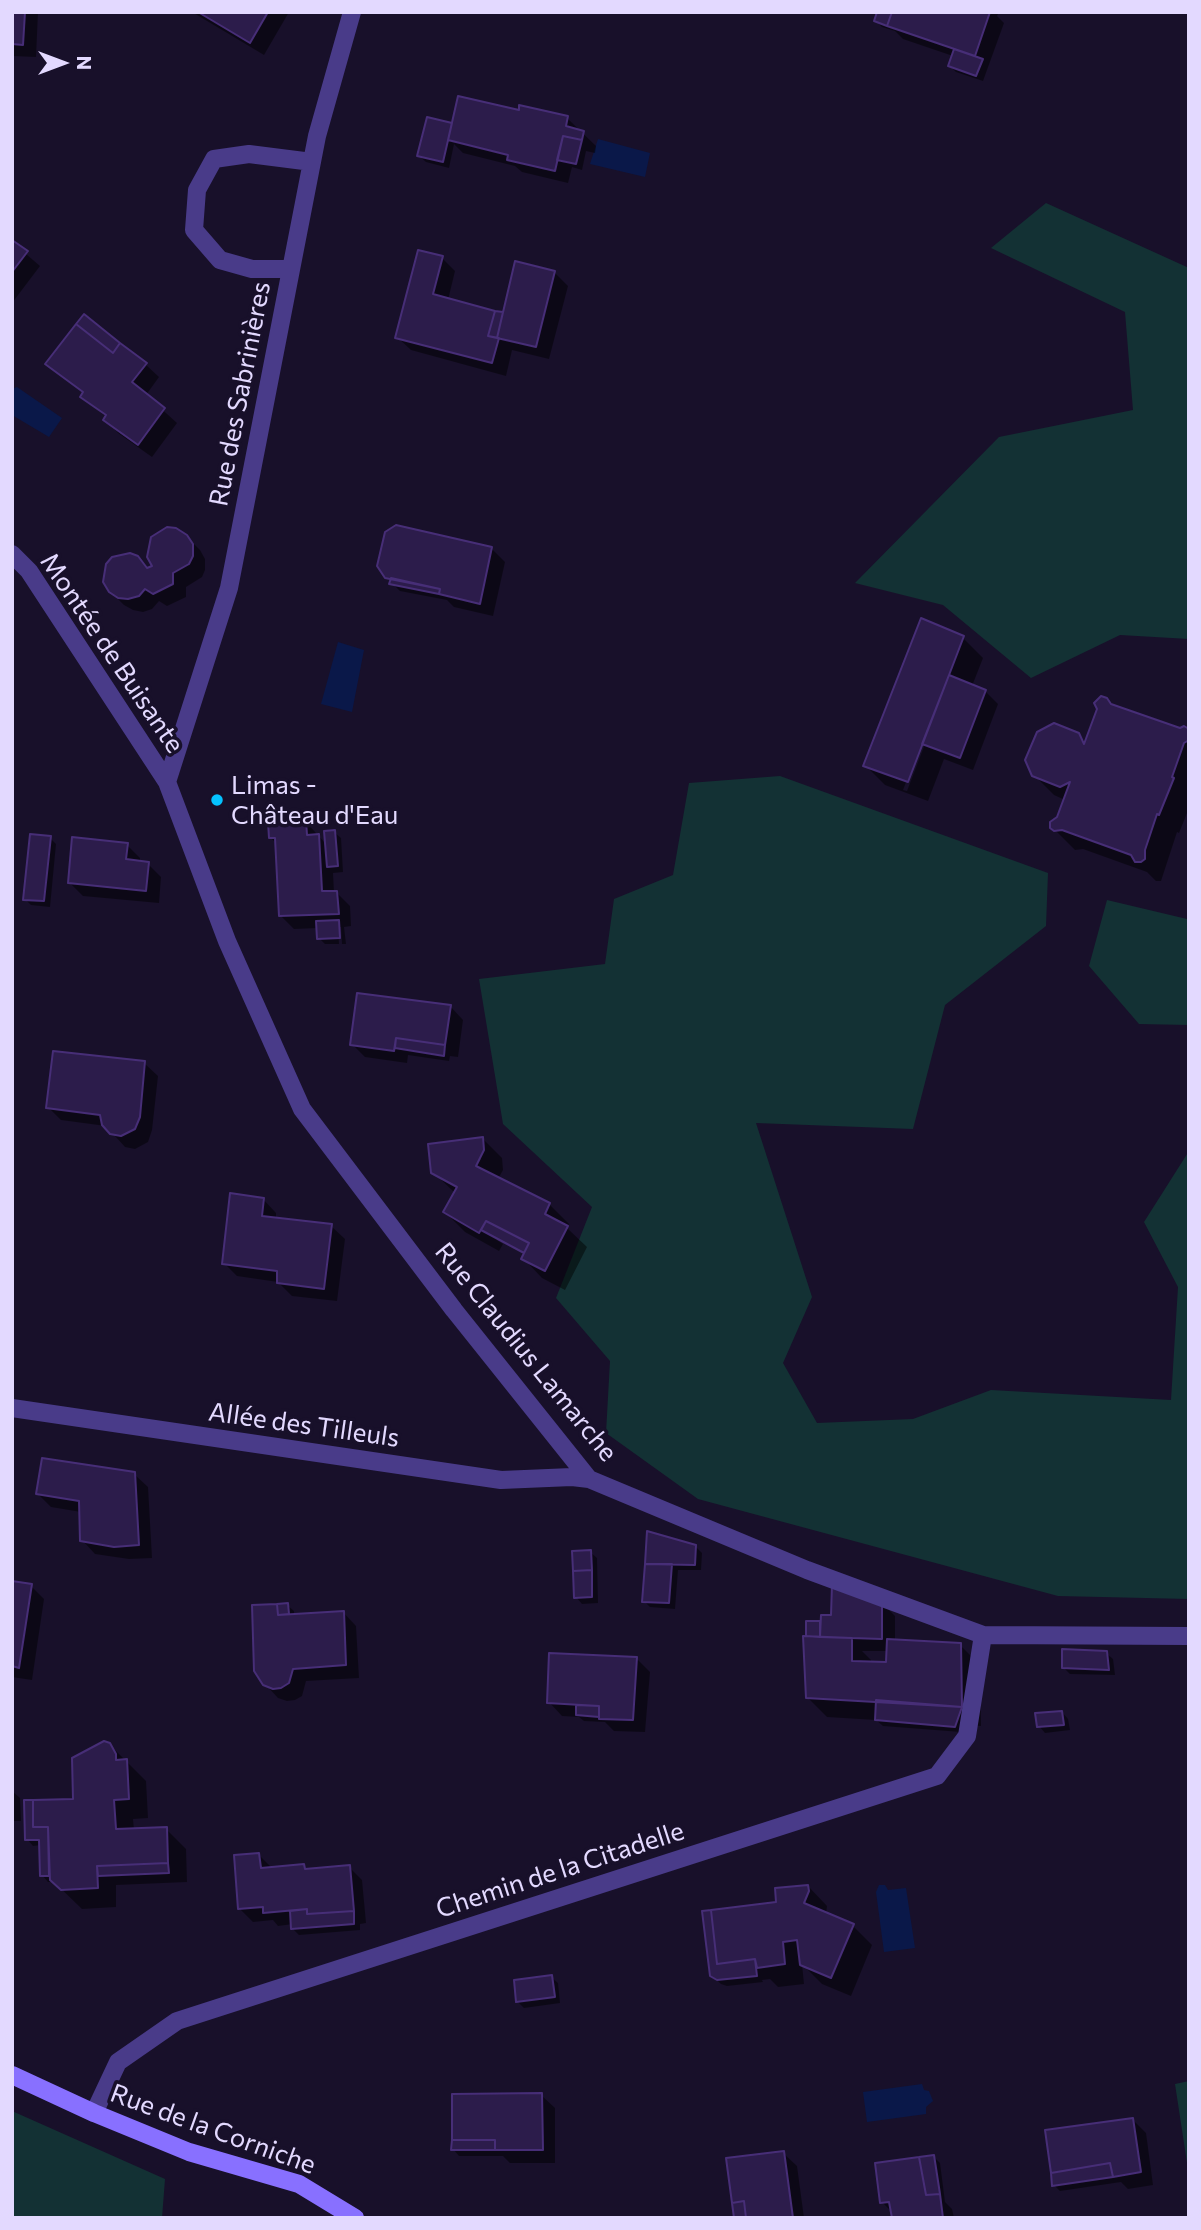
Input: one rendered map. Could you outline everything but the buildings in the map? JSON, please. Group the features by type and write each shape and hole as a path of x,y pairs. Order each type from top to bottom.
{"main road":[{"name":"Rue de la Corniche","path":"12,2075 94,2113 189,2152 299,2184 355,2218"}],"street":[{"name":"Rue des Sabrinières","path":"167,782 229,588 317,136 352,12"},
{"path":"291,270 252,269 220,260 194,230 197,190 214,159 249,154 312,162"},
{"name":"Montée de Buisante","path":"12,554 29,571 167,782"},
{"name":"Rue Claudius Lamarche","path":"167,782 227,941 302,1109 454,1311 589,1479 807,1570 982,1635 1189,1636"},
{"name":"Allée des Tilleuls","path":"12,1408 500,1480 572,1477 589,1479"},
{"name":"Chemin de la Citadelle","path":"94,2113 118,2062 177,2021 937,1776 967,1736 982,1635"}],"green space":[{"path":"1046,203 1189,268 1189,639 1120,635 1031,678 943,605 855,583 999,437 1133,410 1125,312 991,248"},
{"path":"780,776 1048,873 1046,926 945,1005 913,1129 756,1123 812,1297 783,1363 817,1423 913,1419 991,1390 1171,1400 1178,1287 1144,1222 1189,1151 1189,1599 1058,1596 698,1499 606,1433 610,1361 556,1298 592,1207 503,1124 479,979 605,964 614,899 673,875 689,783"},
{"path":"1107,900 1187,919 1189,915 1189,1025 1139,1024 1089,966"},
{"path":"1189,2081 1189,2176 1175,2084"},
{"path":"12,2111 165,2179 162,2218 12,2218"}],"shaded area":[{"path":"598,139 650,153 645,177 590,164"},
{"path":"17,387 62,418 49,437 12,415 12,389"},
{"path":"338,642 364,650 352,712 321,704"},
{"path":"879,1885 885,1885 888,1890 906,1888 915,1948 884,1952 876,1892"},
{"path":"922,2084 933,2101 926,2107 926,2114 867,2122 863,2092"}],"place":[{"name":"Limas - Château d'Eau","path":"217,800"}]}
